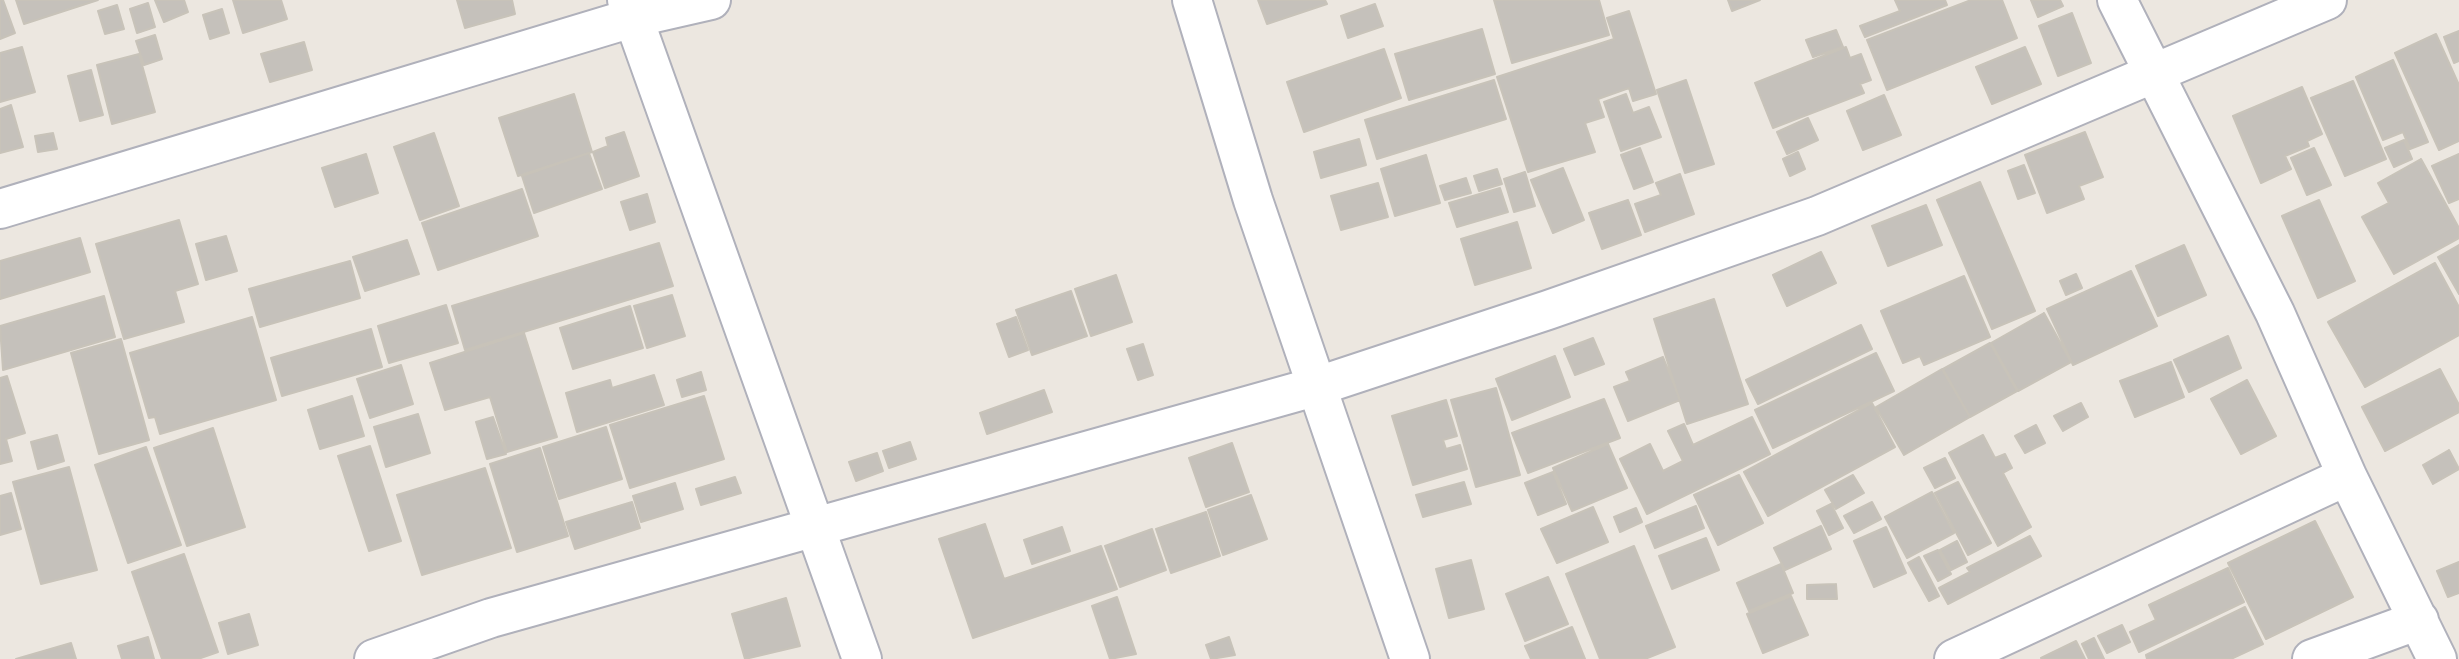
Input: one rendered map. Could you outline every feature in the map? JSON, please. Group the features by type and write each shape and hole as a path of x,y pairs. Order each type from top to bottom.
{"street":[{"path":"0,209 629,9 711,0"},
{"path":"1192,0 1253,200 1410,659"},
{"path":"2117,0 2275,313 2347,476 2437,659"},
{"path":"374,659 491,618 1318,386 1817,216 2327,0"},
{"path":"629,9 862,659"},
{"path":"1954,659 2347,476"},
{"path":"2312,659 2419,620"}],"building":[{"path":"0,0 3,0 15,33 0,39"},
{"path":"16,0 98,0 24,24"},
{"path":"155,0 184,0 188,12 164,22"},
{"path":"233,0 281,0 287,19 243,33"},
{"path":"457,0 512,0 515,14 465,28"},
{"path":"1258,0 1325,0 1327,4 1267,24"},
{"path":"1494,0 1599,0 1609,35 1512,63"},
{"path":"1728,0 1760,0 1732,11"},
{"path":"1895,0 1945,0 1947,5 1865,37 1860,26 1900,11"},
{"path":"1971,0 2002,0 2017,38 1887,90 1867,40"},
{"path":"2031,0 2060,0 2063,6 2038,17"},
{"path":"148,3 155,27 137,33 130,9"},
{"path":"1375,4 1383,26 1348,38 1341,16"},
{"path":"117,5 124,29 105,34 98,11"},
{"path":"222,9 229,33 210,39 203,15"},
{"path":"1629,11 1656,94 1633,101 1629,88 1598,99 1604,117 1585,123 1595,152 1528,172 1497,77 1614,39 1607,18"},
{"path":"2072,13 2091,63 2058,76 2039,26"},
{"path":"1482,29 1495,74 1409,100 1395,54"},
{"path":"1836,30 1843,47 1813,57 1806,40"},
{"path":"2459,31 2459,61 2454,63 2444,37"},
{"path":"2436,34 2459,85 2459,141 2439,150 2395,53"},
{"path":"155,35 162,59 144,65 136,41"},
{"path":"304,42 312,70 270,82 261,54"},
{"path":"22,47 35,92 0,102 0,53"},
{"path":"1846,47 1850,58 1861,54 1871,80 1860,84 1864,93 1773,128 1755,83"},
{"path":"2025,47 2041,84 1992,104 1976,67"},
{"path":"1384,49 1401,98 1304,132 1287,82"},
{"path":"139,54 155,112 112,124 97,65"},
{"path":"2393,60 2428,142 2410,149 2403,132 2383,140 2356,77"},
{"path":"91,70 103,115 80,121 68,76"},
{"path":"1494,80 1506,119 1377,159 1365,120"},
{"path":"1686,80 1714,164 1685,173 1657,90"},
{"path":"2353,81 2386,159 2345,176 2311,98"},
{"path":"2302,87 2322,134 2307,141 2309,146 2285,156 2291,169 2261,183 2233,116"},
{"path":"574,94 592,152 518,176 499,118"},
{"path":"1626,94 1633,113 1649,107 1661,137 1621,151 1604,102"},
{"path":"1884,95 1901,135 1863,150 1847,111"},
{"path":"11,105 23,147 0,153 0,109"},
{"path":"1808,118 1818,140 1787,154 1777,132"},
{"path":"624,132 639,176 605,188 593,152 608,146 606,138"},
{"path":"2085,132 2103,177 2079,186 2084,199 2047,213 2025,155"},
{"path":"53,133 57,149 38,152 35,136"},
{"path":"434,133 459,206 420,220 394,147"},
{"path":"1359,139 1366,165 1321,178 1314,152"},
{"path":"2404,140 2412,159 2394,167 2385,148"},
{"path":"1640,148 1653,182 1634,189 1621,155"},
{"path":"2314,148 2331,185 2307,195 2291,158"},
{"path":"1798,152 1805,169 1790,176 1783,159"},
{"path":"589,153 602,189 534,213 522,176"},
{"path":"366,154 378,193 335,207 322,168"},
{"path":"2459,154 2459,199 2449,203 2432,166"},
{"path":"1426,155 1440,203 1395,216 1381,169"},
{"path":"2421,159 2459,228 2459,238 2394,274 2362,217 2389,203 2378,183"},
{"path":"2024,165 2035,193 2018,199 2008,171"},
{"path":"1563,168 1584,220 1553,233 1531,180"},
{"path":"1497,169 1502,184 1479,191 1474,176"},
{"path":"1525,172 1535,206 1514,212 1504,179"},
{"path":"1680,174 1694,214 1645,232 1635,204 1661,195 1656,183"},
{"path":"1466,178 1471,193 1445,200 1440,186"},
{"path":"1980,182 2035,311 1992,329 1937,200"},
{"path":"1378,183 1388,217 1341,230 1331,196"},
{"path":"1500,188 1508,212 1457,227 1449,203"},
{"path":"522,189 538,236 438,270 422,223"},
{"path":"647,194 655,222 630,230 621,202"},
{"path":"1628,200 1641,235 1602,249 1589,213"},
{"path":"2319,200 2355,281 2318,298 2282,216"},
{"path":"1926,205 1942,245 1888,266 1872,226"},
{"path":"179,220 198,284 175,291 184,322 124,339 96,244"},
{"path":"1517,222 1531,268 1475,285 1461,239"},
{"path":"226,236 237,271 206,280 196,244"},
{"path":"80,238 90,272 0,299 0,261"},
{"path":"407,240 419,274 365,291 353,257"},
{"path":"659,243 673,286 465,350 452,306"},
{"path":"2184,245 2206,295 2158,316 2136,266"},
{"path":"2459,245 2459,294 2438,257"},
{"path":"1821,252 1836,283 1787,306 1773,275"},
{"path":"350,261 360,298 260,327 249,289"},
{"path":"2435,263 2459,307 2459,335 2365,387 2328,322"},
{"path":"2131,271 2157,326 2073,365 2047,309"},
{"path":"2076,274 2082,288 2066,295 2060,281"},
{"path":"1116,275 1132,322 1091,336 1075,289"},
{"path":"1964,276 1990,337 1924,365 1920,356 1903,363 1881,311"},
{"path":"1071,291 1087,336 1032,355 1016,310"},
{"path":"672,295 685,336 647,348 634,306"},
{"path":"104,296 115,337 3,370 0,326"},
{"path":"1714,299 1748,404 1687,424 1654,319"},
{"path":"446,305 458,343 389,363 378,326"},
{"path":"630,306 643,348 573,369 560,328"},
{"path":"2044,313 2071,362 2018,391 1991,343"},
{"path":"252,317 276,400 160,434 155,417 149,418 130,353"},
{"path":"1016,317 1028,350 1009,357 997,324"},
{"path":"1861,325 1872,349 1758,404 1746,380"},
{"path":"371,329 382,367 282,396 271,358"},
{"path":"524,333 557,437 507,452 490,397 445,410 430,363"},
{"path":"2228,336 2241,368 2189,392 2174,360"},
{"path":"1593,338 1604,364 1575,375 1564,349"},
{"path":"121,339 149,440 99,454 71,353"},
{"path":"1990,343 2017,391 1970,417 1943,369"},
{"path":"1143,344 1153,375 1138,380 1127,349"},
{"path":"1876,353 1894,391 1773,448 1755,410"},
{"path":"1555,356 1570,397 1512,420 1496,379"},
{"path":"1663,357 1680,400 1628,421 1614,387 1630,381 1626,372"},
{"path":"2171,362 2184,397 2135,417 2120,381"},
{"path":"401,365 413,404 370,418 357,379"},
{"path":"1942,369 1970,417 1904,455 1876,407"},
{"path":"2440,369 2459,405 2459,412 2385,451 2362,407"},
{"path":"701,372 706,390 682,397 677,380"},
{"path":"654,375 664,405 577,432 566,393 610,380 612,388"},
{"path":"7,376 25,433 6,439 12,461 0,464 0,378"},
{"path":"2247,380 2276,436 2241,454 2211,399"},
{"path":"1496,388 1520,475 1476,487 1451,400"},
{"path":"1044,390 1052,412 987,434 980,413"},
{"path":"352,396 364,436 320,449 308,410"},
{"path":"704,396 724,459 630,488 610,425"},
{"path":"1604,399 1620,438 1528,473 1512,433"},
{"path":"1446,400 1457,436 1443,440 1446,449 1460,445 1467,469 1413,485 1392,416"},
{"path":"1872,403 1895,447 1768,516 1744,472"},
{"path":"2081,403 2088,417 2063,431 2054,416"},
{"path":"418,414 430,453 386,467 374,427"},
{"path":"493,417 506,454 487,459 476,422"},
{"path":"1752,417 1770,454 1647,514 1620,459 1650,444 1663,471 1683,461 1668,431 1684,424 1693,445"},
{"path":"2036,425 2045,443 2025,453 2015,436"},
{"path":"606,427 622,479 559,499 543,447"},
{"path":"213,428 245,527 187,546 154,448"},
{"path":"57,435 64,461 38,469 31,442"},
{"path":"1983,435 1995,458 2005,454 2012,468 2003,473 2031,527 1998,546 1949,453"},
{"path":"910,442 916,459 889,468 883,451"},
{"path":"1232,443 1249,492 1206,507 1189,458"},
{"path":"1608,444 1627,488 1572,511 1553,468"},
{"path":"370,446 401,541 369,551 338,456"},
{"path":"146,447 181,545 128,563 95,465"},
{"path":"540,448 568,536 517,552 490,464"},
{"path":"2449,450 2459,469 2433,484 2423,465"},
{"path":"877,453 883,471 856,481 849,462"},
{"path":"1945,458 1955,478 1935,488 1924,468"},
{"path":"69,467 97,570 41,584 13,482"},
{"path":"485,468 511,548 422,575 397,495"},
{"path":"1553,472 1566,504 1538,515 1525,483"},
{"path":"1739,475 1763,523 1718,545 1694,495"},
{"path":"1853,475 1864,493 1836,509 1825,490"},
{"path":"735,477 741,493 701,505 696,489"},
{"path":"1464,482 1471,504 1423,517 1416,495"},
{"path":"1958,482 1991,543 1968,555 1935,493"},
{"path":"675,483 683,509 641,522 633,496"},
{"path":"1932,492 1954,533 1907,558 1885,517"},
{"path":"11,493 21,529 0,535 0,496"},
{"path":"1251,495 1267,539 1223,555 1208,510"},
{"path":"632,502 640,528 575,549 566,522"},
{"path":"1872,502 1881,519 1854,533 1844,516"},
{"path":"1831,504 1843,528 1829,535 1817,511"},
{"path":"1696,506 1704,528 1655,548 1646,526"},
{"path":"1593,507 1608,542 1557,563 1541,529"},
{"path":"1636,508 1642,522 1620,532 1614,517"},
{"path":"1206,512 1220,556 1171,573 1156,529"},
{"path":"2315,521 2353,597 2266,639 2228,563"},
{"path":"985,524 1004,579 1101,546 1117,589 973,638 939,539"},
{"path":"1821,526 1831,549 1785,570 1774,548"},
{"path":"1062,527 1070,551 1032,564 1024,540"},
{"path":"1886,527 1906,573 1874,587 1854,541"},
{"path":"1152,529 1166,570 1120,587 1105,546"},
{"path":"2030,536 2041,556 1948,604 1939,588 1970,572 1967,568"},
{"path":"1706,538 1719,570 1672,589 1659,556"},
{"path":"1957,541 1967,562 1951,570 1940,550"},
{"path":"1634,546 1675,647 1645,659 1600,659 1566,574"},
{"path":"1938,550 1951,574 1938,581 1924,556"},
{"path":"184,554 218,652 198,659 162,659 132,572"},
{"path":"1919,557 1939,596 1929,601 1908,563"},
{"path":"1471,560 1484,609 1449,618 1436,569"},
{"path":"2459,562 2459,593 2448,597 2437,571"},
{"path":"1781,564 1793,593 1749,611 1737,583"},
{"path":"2228,568 2244,602 2139,652 2130,632 2156,620 2149,605"},
{"path":"1548,577 1568,624 1525,641 1506,594"},
{"path":"1836,584 1837,599 1807,599 1807,585"},
{"path":"1791,596 1808,635 1763,653 1747,614"},
{"path":"1117,597 1136,654 1110,659 1092,606"},
{"path":"786,598 800,646 745,659 732,614"},
{"path":"2245,607 2263,644 2231,659 2147,659 2146,655"},
{"path":"249,614 258,645 228,654 219,623"},
{"path":"2122,625 2130,642 2107,653 2098,636"},
{"path":"1572,627 1585,659 1531,659 1525,646"},
{"path":"148,637 154,659 122,659 118,646"},
{"path":"1229,637 1235,655 1211,659 1206,645"},
{"path":"2094,638 2104,659 2089,659 2082,644"},
{"path":"2076,641 2085,659 2041,658"},
{"path":"71,643 76,659 16,659"}]}
